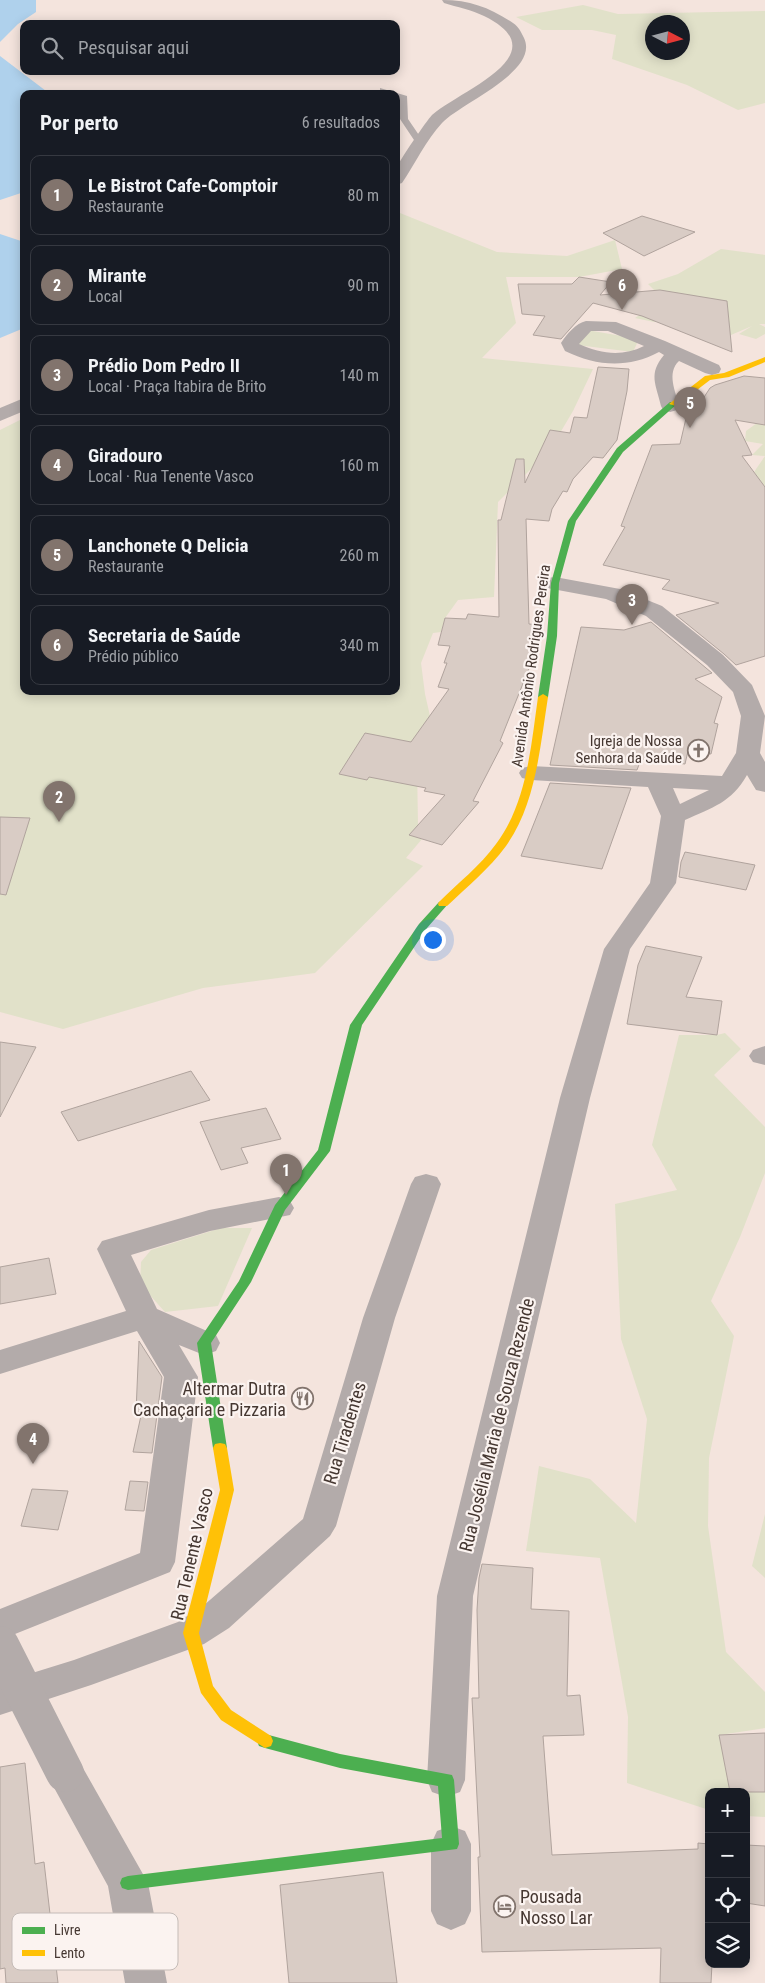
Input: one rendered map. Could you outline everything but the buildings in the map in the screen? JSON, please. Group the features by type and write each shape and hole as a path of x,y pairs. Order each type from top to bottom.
{"street":[{"path":"400,174 436,119 506,71 519,55 521,46 513,29 489,13 449,0"},
{"path":"659,345 715,374 765,359"},
{"path":"715,374 765,348"},
{"path":"670,406 662,370 666,361 677,353"},
{"name":"Avenida Antônio Rodrigues Pereira","path":"279,1208 324,1151 356,1025 422,926 464,882 484,865 503,843 514,823 531,773 552,636 555,583 572,521 620,450 670,406 715,374"},
{"path":"0,415 20,406"},
{"path":"555,583 612,594 654,611 715,660 744,690 753,716 748,753 730,784 719,795 672,816 657,780"},
{"path":"748,753 765,785"},
{"path":"531,773 730,784"},
{"name":"Rua Josélia Maria de Souza Rezende","path":"451,1911 451,1844 446,1780 456,1596 574,1098 617,949 664,883 672,816"},
{"name":"Rua Tiradentes","path":"0,1699 78,1674 191,1633 216,1617 318,1526 379,1318 426,1184"},
{"path":"0,1625 158,1562 181,1377 145,1317 113,1249 209,1221 279,1208"},
{"path":"0,1362 145,1317 204,1343 245,1282 279,1208"},
{"name":"Rua Tenente Vasco","path":"204,1343 227,1490 191,1633 206,1688 226,1715 268,1743 340,1760 446,1780"},
{"path":"0,1645 65,1773 128,1883 133,1913"},
{"path":"128,1883 451,1844"},
{"path":"144,1970 146,1983"}],"lane":[{"path":"400,96 404,98 404,119 421,144"}],"green space":[{"path":"583,5 618,14 765,11 765,103 738,110 687,85 612,59 616,35 592,30 542,30 516,17"},
{"path":"400,213 497,252 567,256 615,240 622,269 579,277 506,277 516,323 482,358 593,369 573,411 550,450 498,502 494,597 458,600 445,618 441,632 433,633 421,663 430,716 421,728 417,765 418,825 410,835 422,839 406,858 423,866 315,973 203,988 63,1029 0,1012 0,430 20,420 20,695 400,695"},
{"path":"721,249 765,255 765,324 759,324 765,327 765,334 756,339 739,334 752,326 724,338 705,324 728,311 726,302 707,298 676,317 654,322 635,318 656,304 666,302 648,284 678,274"},
{"path":"587,330 639,339 633,352 577,345"},
{"path":"757,423 765,425 765,456 752,455 763,444 745,441 746,431"},
{"path":"765,456 765,487 754,472"},
{"path":"725,1033 741,1049 714,1075 765,1127 765,1173 740,1237 711,1301 734,1336 709,1458 708,1526 726,1652 765,1692 765,1728 720,1735 729,1788 705,1788 705,1809 627,1783 628,1717 600,1558 526,1551 539,1466 590,1479 636,1523 647,1419 621,1339 615,1204 677,1190 652,1145 679,1035 717,1035"},
{"path":"221,1228 252,1228 218,1306 165,1312 140,1284 141,1262 151,1250"},
{"path":"765,1514 765,1578 752,1566"},
{"path":"765,1790 765,1817 750,1816 750,1792"}],"water":[{"path":"0,0 36,0 36,12 24,20 20,20 20,23 0,42"},
{"path":"0,56 20,71 20,75 25,75 45,90 20,90 20,193 0,200"},
{"path":"0,234 20,241 20,330 0,338"}],"traffic: fast":[{"path":"543,697 552,636 555,583 572,521 620,450 673,404"},
{"path":"220,1448 204,1343 245,1282 279,1208 324,1151 356,1025 423,926 443,904"},
{"path":"128,1883 451,1844 446,1780 340,1761 265,1741"}],"traffic: slow":[{"path":"673,404 708,378 726,375 765,359"},
{"path":"443,904 489,860 512,829 530,773 543,697"},
{"path":"220,1448 227,1490 191,1633 206,1688 226,1715 265,1741"}],"place":[{"name":"Secretaria de Saúde","path":"622,310"},
{"name":"Lanchonete Q Delicia","path":"690,428"},
{"name":"Prédio Dom Pedro II","path":"632,625"},
{"name":"Igreja de Nossa Senhora da Saúde","path":"698,750"},
{"name":"Mirante","path":"59,822"},
{"name":"Le Bistrot Cafe-Comptoir","path":"286,1195"},
{"name":"Altermar Dutra Cachaçaria e Pizzaria","path":"302,1399"},
{"name":"Giradouro","path":"33,1464"},
{"name":"Pousada Nosso Lar","path":"504,1907"}]}
